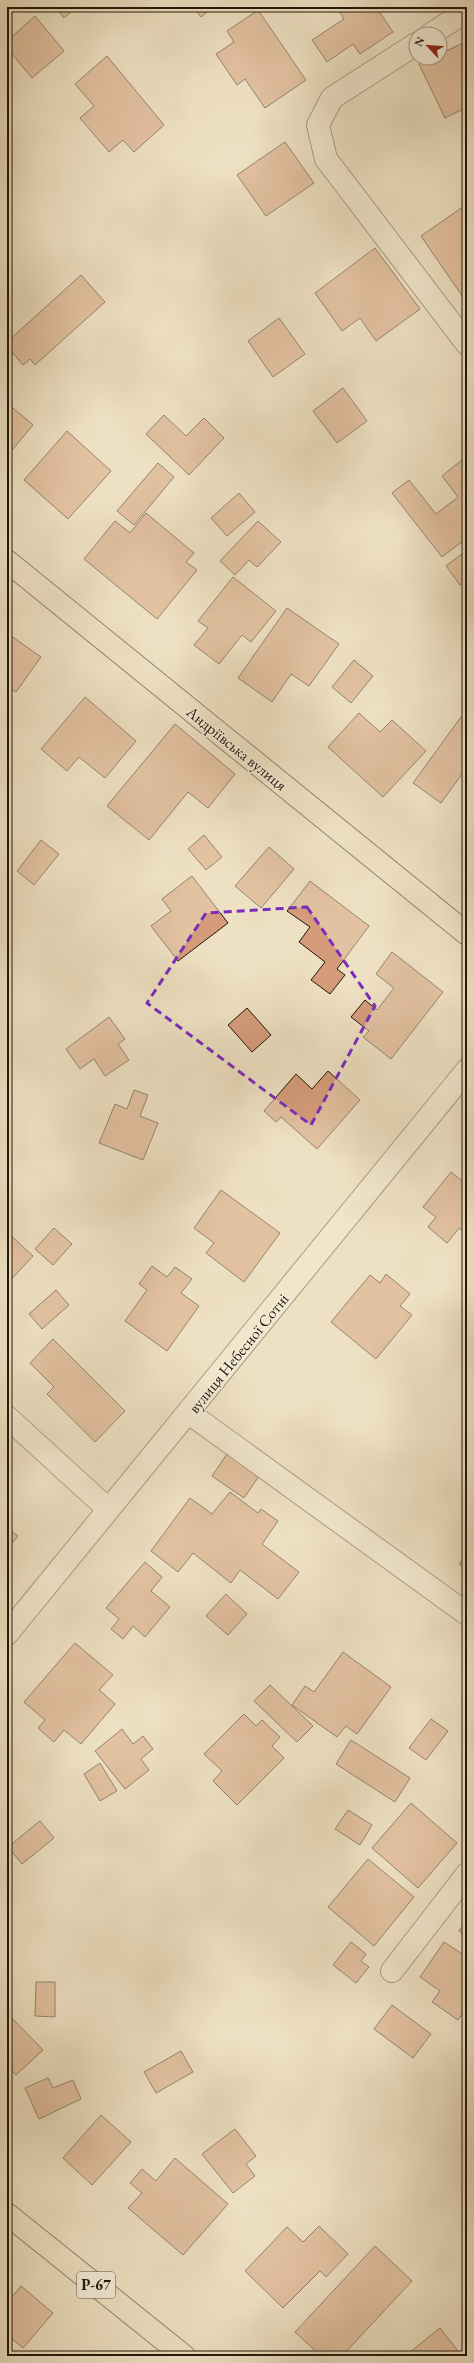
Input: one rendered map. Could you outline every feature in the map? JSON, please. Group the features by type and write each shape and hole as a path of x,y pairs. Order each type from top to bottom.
{"main road":[{"name":"Андріївська вулиця","path":"7,561 467,934"},
{"name":"Р-67","path":"7,2214 184,2356"}],"street":[{"path":"444,26 467,11"},
{"path":"408,49 332,98 318,126 326,159 467,344"},
{"name":"вулиця Небесної Сотні","path":"7,1634 467,1070"},
{"path":"189,1412 467,1614"},
{"path":"7,1417 108,1509"},
{"path":"392,1971 467,1874"}],"highlighted area":[{"path":"307,907 375,1006 311,1125 147,1003 206,913"}],"building":[{"path":"55,7 77,7 64,18"},
{"path":"193,7 213,7 201,17"},
{"path":"341,7 376,7 393,32 360,54 353,44 327,62 312,40 344,19 338,9"},
{"path":"402,7 412,7 405,12"},
{"path":"258,10 306,80 265,108 245,79 237,85 216,54 234,42 227,31"},
{"path":"35,16 64,51 32,78 7,48 7,41"},
{"path":"465,42 467,46 467,107 445,118 420,66 448,66 448,50"},
{"path":"107,56 164,125 134,152 123,140 109,152 80,118 94,106 75,84"},
{"path":"285,142 314,183 266,216 237,175"},
{"path":"467,204 467,303 421,236"},
{"path":"375,248 420,309 376,341 360,318 342,331 315,293"},
{"path":"81,275 105,302 35,365 30,359 23,365 7,346 7,342"},
{"path":"279,318 305,354 273,377 248,341"},
{"path":"343,388 367,421 337,443 313,411"},
{"path":"7,403 33,425 7,456"},
{"path":"164,415 186,436 204,418 224,438 189,475 146,434"},
{"path":"67,431 111,471 68,519 24,480"},
{"path":"467,456 467,538 442,557 392,493 409,480 436,514 458,497 442,476"},
{"path":"158,463 174,477 134,525 117,511"},
{"path":"239,493 255,512 227,536 211,518"},
{"path":"146,513 194,553 186,562 197,570 157,619 84,559 115,521 130,533"},
{"path":"258,521 281,542 257,567 249,560 235,575 220,561"},
{"path":"467,550 467,580 460,585 446,566"},
{"path":"233,577 276,611 251,642 242,635 219,664 194,645 208,628 198,621"},
{"path":"287,608 339,644 309,686 291,674 272,702 238,678"},
{"path":"7,633 41,657 16,692 7,686"},
{"path":"354,660 373,676 351,703 332,687"},
{"path":"85,697 136,741 105,778 79,757 67,771 41,749"},
{"path":"359,713 380,732 392,720 426,751 383,797 328,747"},
{"path":"461,717 467,721 467,767 441,803 413,783"},
{"path":"175,724 235,774 208,808 188,792 149,840 107,806"},
{"path":"204,835 222,857 206,870 188,849"},
{"path":"41,840 59,854 34,885 17,871"},
{"path":"269,847 294,869 261,908 235,886"},
{"path":"192,876 228,923 178,961 151,926 171,911 162,899"},
{"path":"310,881 369,926 337,969 345,975 330,994 311,980 325,962 299,942 310,927 287,911"},
{"path":"392,952 443,992 391,1059 363,1037 369,1031 351,1017 365,1000 377,1010 394,988 376,974"},
{"path":"247,1008 271,1035 252,1052 228,1025"},
{"path":"109,1017 125,1039 118,1044 129,1060 105,1076 94,1059 80,1069 66,1049"},
{"path":"328,1071 360,1100 317,1149 281,1117 276,1122 264,1111 296,1074 312,1089"},
{"path":"134,1090 148,1095 140,1116 158,1123 143,1160 99,1143 115,1104 127,1109"},
{"path":"451,1172 467,1185 467,1235 459,1228 447,1243 428,1227 436,1217 423,1207"},
{"path":"221,1190 280,1233 244,1282 206,1253 214,1243 194,1228"},
{"path":"54,1228 72,1244 53,1265 35,1249"},
{"path":"7,1232 33,1256 8,1283 7,1283"},
{"path":"152,1266 167,1277 175,1267 192,1279 181,1293 199,1306 167,1351 125,1321 147,1290 139,1284"},
{"path":"386,1274 410,1294 400,1306 412,1315 376,1359 331,1322 370,1275 380,1283"},
{"path":"56,1290 69,1305 42,1329 29,1314"},
{"path":"53,1339 125,1411 95,1442 47,1394 54,1387 30,1363"},
{"path":"227,1454 259,1476 244,1498 212,1476"},
{"path":"230,1492 258,1513 261,1509 278,1521 262,1544 299,1572 278,1599 240,1570 231,1583 193,1553 178,1572 151,1551 190,1498 212,1514"},
{"path":"7,1528 18,1536 7,1549"},
{"path":"467,1553 467,1570 459,1564"},
{"path":"145,1562 162,1577 151,1591 170,1607 145,1637 133,1626 123,1639 111,1629 119,1619 106,1608"},
{"path":"226,1594 247,1614 228,1635 206,1616"},
{"path":"75,1643 113,1675 99,1690 115,1704 81,1744 64,1730 54,1742 38,1728 45,1720 24,1702"},
{"path":"343,1652 391,1687 357,1734 346,1726 337,1737 292,1705 305,1686 314,1692"},
{"path":"270,1685 313,1726 297,1742 254,1701"},
{"path":"244,1714 256,1726 262,1720 280,1737 272,1746 284,1758 237,1805 213,1781 222,1771 204,1754"},
{"path":"431,1719 448,1731 426,1760 409,1748"},
{"path":"122,1729 133,1744 143,1736 153,1749 141,1759 149,1770 125,1789 95,1751"},
{"path":"351,1740 410,1778 395,1802 336,1764"},
{"path":"100,1763 117,1791 100,1801 84,1774"},
{"path":"411,1803 457,1843 418,1888 372,1848"},
{"path":"348,1810 372,1825 360,1845 335,1829"},
{"path":"40,1821 54,1838 22,1864 8,1847"},
{"path":"368,1859 414,1897 374,1946 328,1907"},
{"path":"467,1920 467,1937 459,1931"},
{"path":"351,1942 366,1954 361,1961 369,1967 356,1983 333,1965"},
{"path":"444,1942 467,1957 467,2007 458,2020 432,2002 440,1991 420,1977"},
{"path":"36,1982 55,1982 55,2017 35,2016"},
{"path":"392,2005 431,2034 413,2058 374,2029"},
{"path":"7,2013 43,2050 16,2075 7,2066"},
{"path":"181,2051 193,2072 156,2093 144,2072"},
{"path":"48,2078 53,2088 73,2080 81,2099 39,2119 25,2088"},
{"path":"101,2115 131,2142 92,2185 63,2158"},
{"path":"235,2129 256,2156 246,2164 255,2176 233,2193 202,2154"},
{"path":"175,2158 228,2204 183,2255 128,2208 142,2193 130,2183 142,2169 156,2181"},
{"path":"319,2226 348,2254 326,2277 320,2271 283,2308 245,2271 287,2227 303,2242"},
{"path":"375,2246 412,2281 342,2356 321,2356 295,2332"},
{"path":"21,2286 53,2313 23,2348 7,2335 7,2303"},
{"path":"440,2328 462,2356 405,2356"}]}
